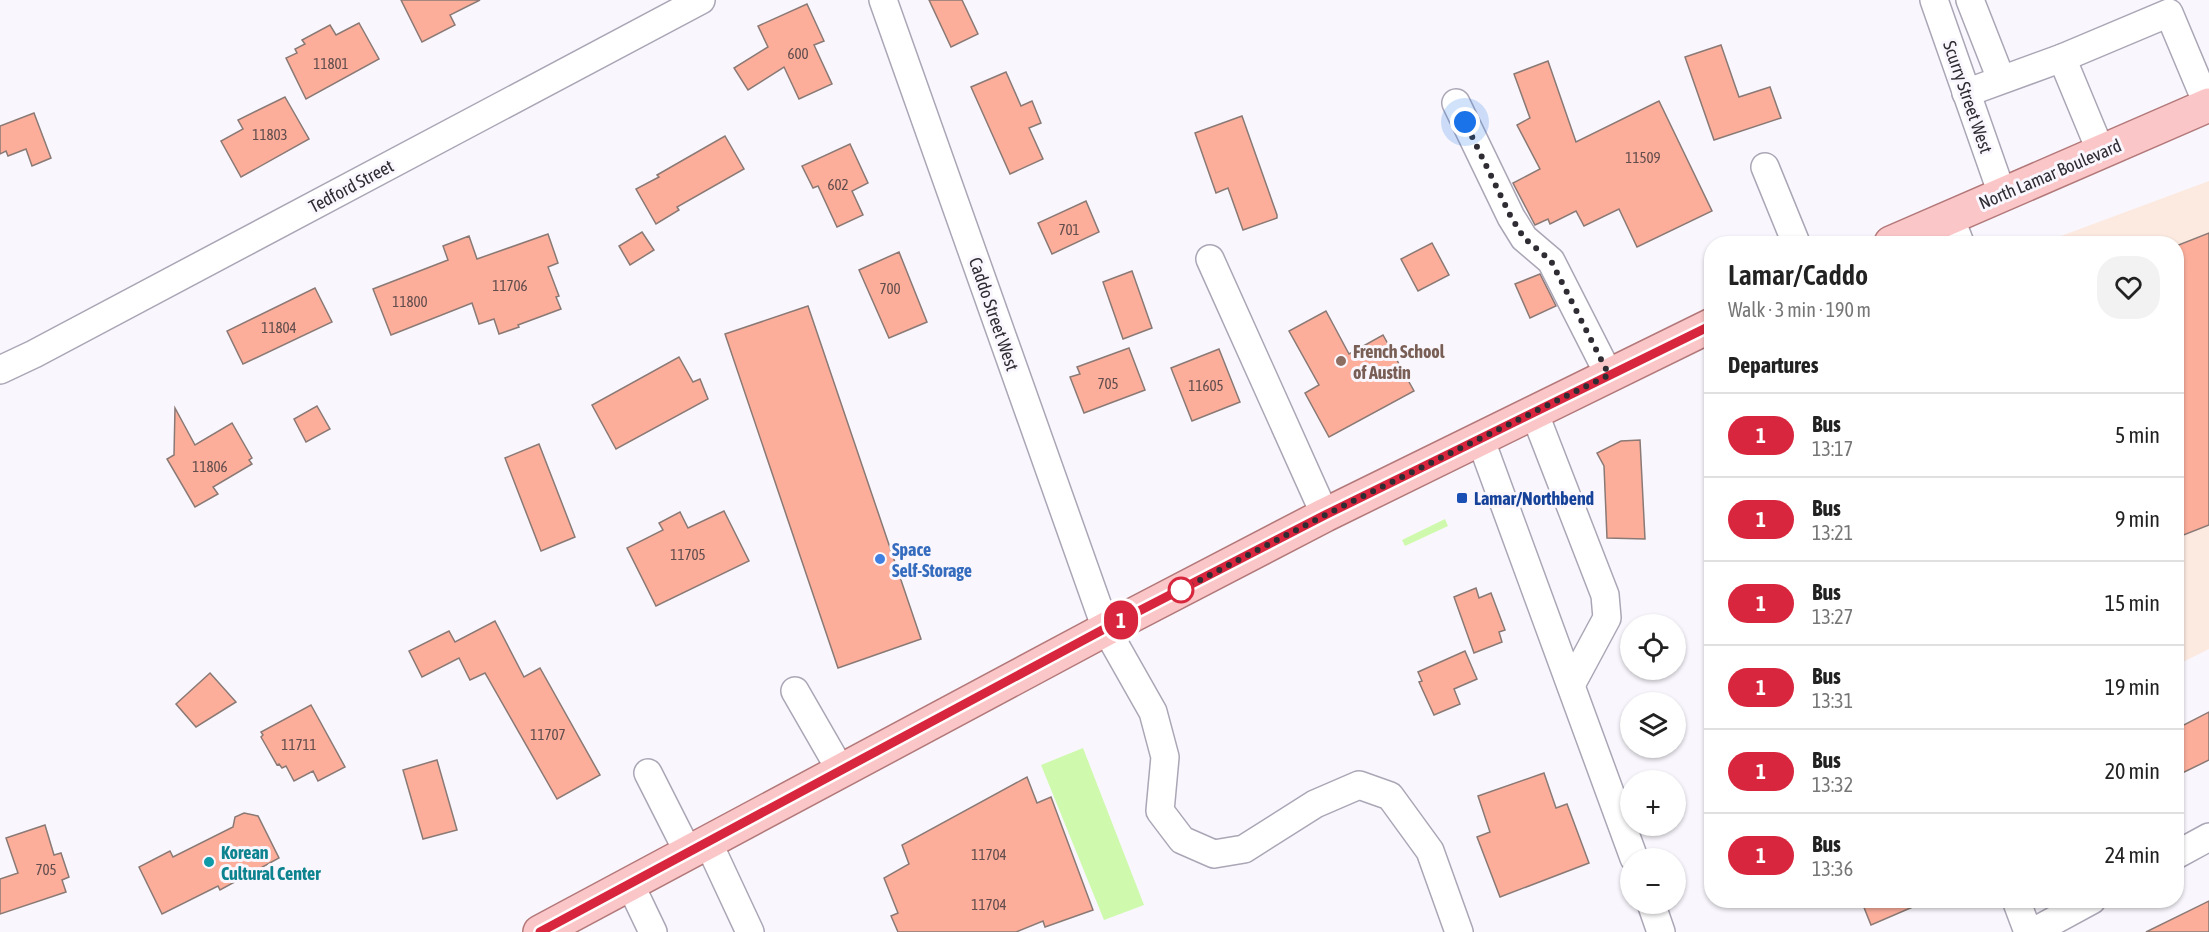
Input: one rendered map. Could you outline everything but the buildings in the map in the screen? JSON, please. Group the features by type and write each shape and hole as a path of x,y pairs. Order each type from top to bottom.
{"main road":[{"name":"North Lamar Boulevard","path":"1925,236 1955,230 2002,194 2208,106"},
{"path":"540,932 1106,628 1325,515 1704,330"}],"street":[{"name":"Tedford Street","path":"0,370 701,0"},
{"name":"Caddo Street West","path":"883,0 1106,628 1153,712 1165,757 1160,811 1182,840 1214,854 1244,849 1315,804 1359,785 1390,796 1430,851 1459,932"},
{"name":"Scurry Street West","path":"1934,0 2002,194"},
{"path":"1970,0 2001,79"},
{"path":"1966,93 2062,58 2169,13 2208,106"},
{"path":"2062,58 2101,152"},
{"path":"1456,103 1511,217 1524,238 1551,261 1609,375"},
{"path":"1766,167 1793,236"},
{"path":"1210,259 1325,515"},
{"path":"1534,412 1605,595 1607,618 1571,685"},
{"path":"1480,438 1630,848"},
{"path":"795,691 841,771"},
{"path":"648,773 698,847 750,932"},
{"path":"2184,851 2209,837"},
{"path":"630,884 653,932"},
{"path":"2020,908 2031,932 2077,908"},
{"path":"1655,914 1661,932"}],"shaded area":[{"path":"2209,181 2209,649 2184,662 2184,236 2061,236"}],"green space":[{"path":"1445,519 1448,526 1405,546 1402,540"},
{"path":"1083,748 1144,905 1104,920 1041,765"}],"bus line":[{"name":"1","path":"540,932 1106,628 1325,515 1704,329"}],"place":[{"name":"French School of Austin","path":"1341,361"},
{"name":"Lamar/Northbend","path":"1462,498"},
{"name":"Space Self-Storage","path":"880,559"},
{"name":"Korean Cultural Center","path":"209,862"}],"route":[{"path":"1181,590 1325,515 1609,375 1551,261 1524,238 1511,217 1465,122"}]}
